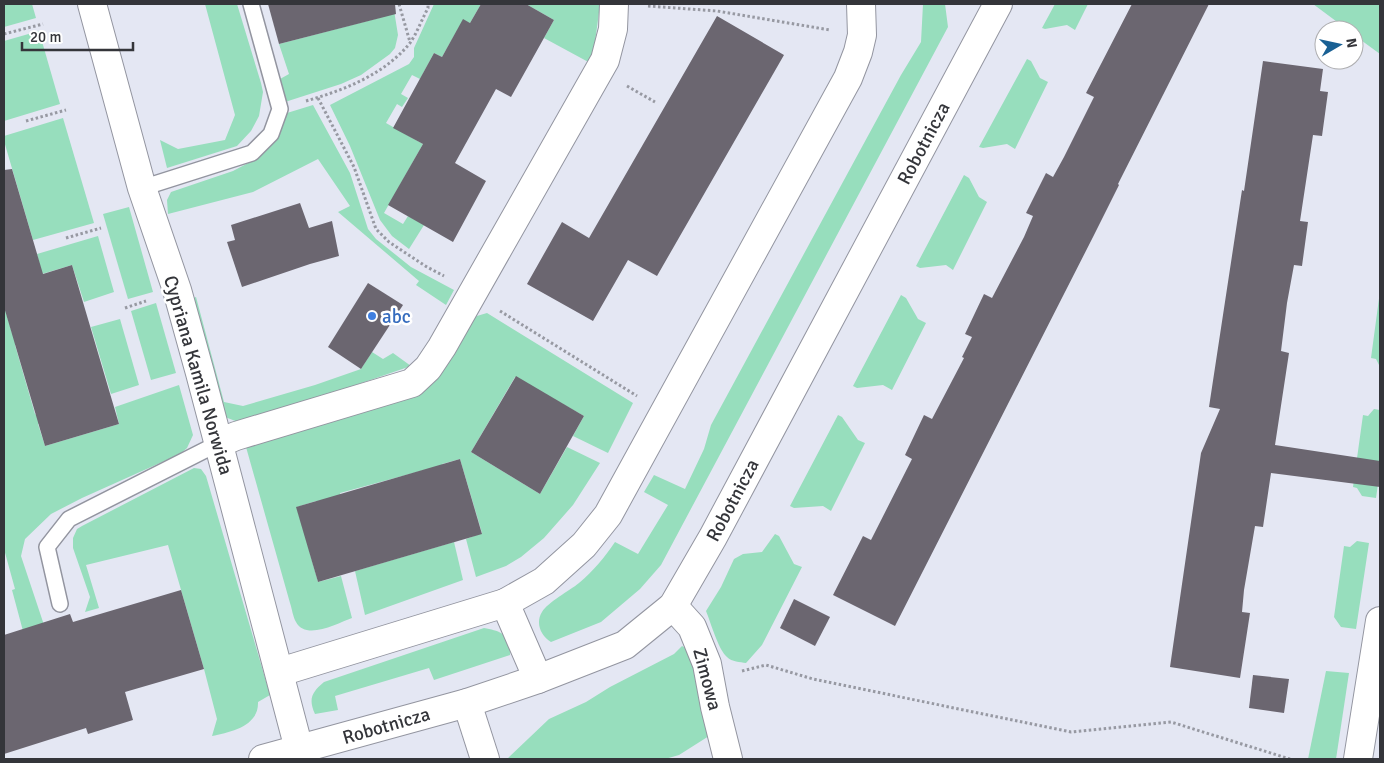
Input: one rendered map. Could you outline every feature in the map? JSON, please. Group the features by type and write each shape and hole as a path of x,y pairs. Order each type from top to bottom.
{"street":[{"name":"Cypriana Kamila Norwida","path":"92,4 142,188 177,290 299,749"},
{"path":"219,443 236,436 412,383 428,368 605,60 614,29 614,4"},
{"path":"280,672 505,603 544,581 584,546 608,514 848,78 862,35 861,4"},
{"name":"Robotnicza","path":"263,759 467,703 538,679 625,645 673,606 717,529 992,8"},
{"path":"505,603 538,679"},
{"name":"Zimowa","path":"673,606 692,627 707,664 728,759"},
{"path":"1358,759 1380,621"},
{"path":"467,703 485,759"}],"lane":[{"path":"142,188 252,153 271,134 280,109 251,4"},
{"path":"60,604 47,547 69,519 219,443"}],"path":[{"path":"400,4 410,42"},
{"path":"280,109 318,98 357,83 383,68 410,42 428,8 428,4"},
{"path":"643,5 717,11 834,30 832,38"},
{"path":"4,34 43,24"},
{"path":"318,98 354,167 376,229 390,242 426,267 458,283 472,294 642,398"},
{"path":"26,121 66,110"},
{"path":"66,238 101,228"},
{"path":"710,678 766,665 813,679 1071,732 1171,722 1290,759"}],"green space":[{"path":"4,4 32,4 36,18 4,27"},
{"path":"205,4 237,4 263,92 259,116 251,131 237,146 167,168 160,140 178,149 225,140 235,115"},
{"path":"376,4 393,4 398,35 395,48 390,54 361,75 341,84 285,102 280,79 289,74 279,44 379,18"},
{"path":"434,4 481,4 470,23 463,20 442,57 434,53 420,79 412,75 401,94 408,98 402,107 397,104 386,123 423,144 384,213 403,224 408,216 424,225 409,249 392,236 380,220 350,146 330,105 409,64 414,57 414,48"},
{"path":"526,4 600,5 592,64 544,38 554,20"},
{"path":"923,4 945,4 948,27 661,565 640,589 601,622 551,642 544,636 539,625 540,616 545,608 584,578 615,542 638,554 668,505 644,492 654,475 685,489 704,449 711,425 901,75 921,42"},
{"path":"1055,4 1088,4 1075,30 1067,25 1042,28"},
{"path":"1313,4 1380,4 1380,54 1364,42 1364,20 1335,20"},
{"path":"39,31 60,104 4,121 4,41"},
{"path":"1027,59 1031,61 1040,78 1048,82 1015,149 1007,144 979,147"},
{"path":"313,105 350,173 368,229 376,239 411,267 454,290 446,305 416,285 419,281 338,212 350,206 318,159 253,192 168,214 167,200 171,192 233,171 252,161 280,126 287,113"},
{"path":"63,118 94,223 33,240 4,136"},
{"path":"964,175 969,178 979,197 987,202 953,270 946,265 920,268 916,266"},
{"path":"129,207 153,292 128,299 103,214"},
{"path":"98,236 114,292 84,302 72,265 42,274 37,254"},
{"path":"6,282 14,310 6,313 12,333 24,342 15,345 35,414 47,422 38,424 45,446 119,424 115,407 179,385 193,435 187,448 180,454 51,514 25,539 21,556 44,625 23,631 12,590 15,589 4,549 4,283"},
{"path":"1380,291 1380,367 1376,359 1371,358"},
{"path":"901,295 906,298 918,319 926,323 892,390 883,385 857,388 853,386"},
{"path":"196,297 224,402 243,406 315,385 361,369 372,352 383,359 393,353 411,366 321,397 238,422 225,417 191,299"},
{"path":"156,303 176,373 151,380 131,311"},
{"path":"487,313 633,403 608,453 573,436 584,416 515,377 471,452 540,494 567,447 600,463 573,505 544,538 521,557 506,566 476,577 466,539 482,533 460,459 442,464 444,473 428,469 340,493 343,503 316,501 297,507 318,582 341,576 352,618 322,629 307,630 301,627 293,615 246,447 405,394 470,318"},
{"path":"120,319 139,385 111,394 91,327"},
{"path":"1374,409 1380,410 1380,470 1376,498 1362,496 1357,488 1353,487 1363,415 1368,416"},
{"path":"838,415 842,417 858,440 865,443 831,511 823,506 794,508 790,506"},
{"path":"194,468 201,469 206,476 270,695 258,702 254,717 249,722 235,730 212,736 217,719 168,545 86,565 99,608 85,612 90,597 73,548 73,538 77,529"},
{"path":"775,534 779,536 794,564 802,567 762,645 746,663 734,661 727,657 721,648 706,611 721,587 734,559 743,554 762,552"},
{"path":"1357,541 1369,543 1356,629 1341,627 1334,617 1344,546 1350,547"},
{"path":"454,542 463,580 365,615 355,571"},
{"path":"484,628 496,631 507,638 510,655 434,680 429,668 335,696 338,710 315,714 312,696 324,682"},
{"path":"682,646 692,652 709,736 679,755 665,759 507,759 549,719 586,702 610,687 674,654"},
{"path":"1326,671 1349,673 1336,759 1308,759"}],"building":[{"path":"268,4 395,4 396,14 279,44"},
{"path":"481,4 526,4 554,20 511,97 496,89 455,163 486,181 453,242 388,205 423,144 393,128 434,53 442,57 463,19 470,23"},
{"path":"1132,4 1209,4 895,626 833,595 863,536 871,540 912,459 905,455 924,415 932,419 964,358 962,357 972,337 965,334 984,294 992,298 1024,237 1033,216 1026,213 1046,173 1053,177 1064,157 1094,97 1086,93"},
{"path":"717,16 784,55 657,276 628,260 593,321 527,284 562,222 589,238"},
{"path":"1263,61 1323,70 1320,91 1328,92 1322,136 1313,135 1300,221 1308,222 1302,266 1294,265 1287,303 1281,351 1289,353 1275,445 1380,461 1380,487 1271,473 1263,527 1255,526 1244,590 1242,612 1250,613 1240,678 1170,667 1201,453 1220,409 1209,407 1242,190 1244,191"},
{"path":"12,169 43,274 72,265 119,424 45,446 4,307 4,170"},
{"path":"300,203 309,228 332,221 339,256 242,287 227,242 235,240 231,225"},
{"path":"368,283 403,305 361,369 328,347"},
{"path":"516,376 584,416 540,494 471,452"},
{"path":"460,459 482,534 318,582 296,507"},
{"path":"181,590 204,669 125,692 133,720 88,734 86,728 4,754 4,635 70,614 73,622"},
{"path":"794,599 830,617 815,646 780,628"},
{"path":"1253,675 1289,679 1284,713 1249,708"}],"place":[{"name":"abc","path":"372,316"}]}
